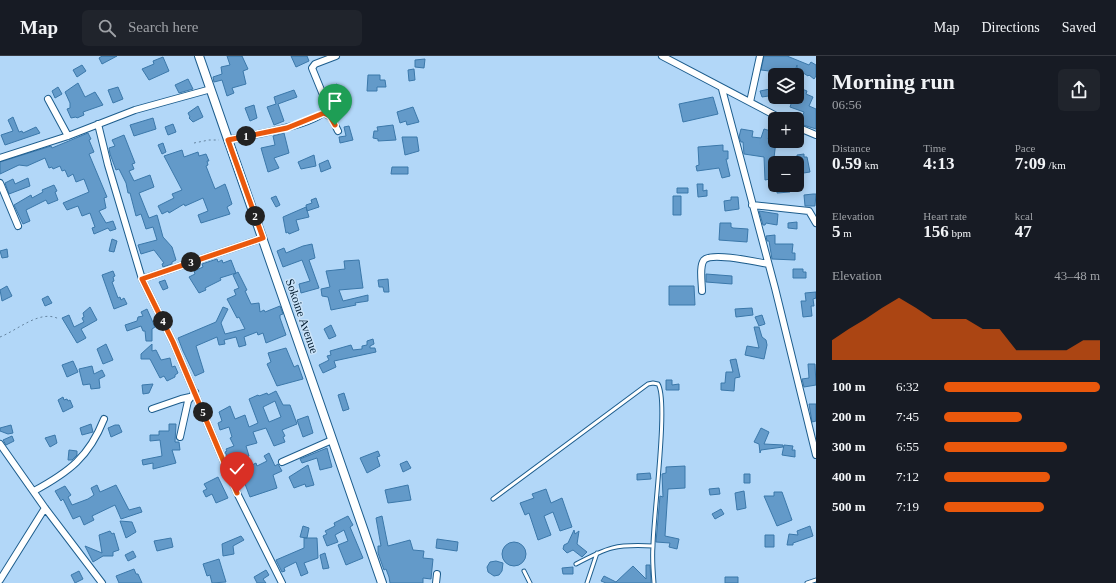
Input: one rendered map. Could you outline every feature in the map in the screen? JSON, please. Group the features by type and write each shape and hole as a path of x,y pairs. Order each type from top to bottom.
{"street":[{"name":"Sokoine Avenue","path":"199,56 382,583"},
{"path":"228,140 287,128 324,113 328,107 312,68 316,64 336,56"},
{"path":"662,56 676,59 722,89 769,112"},
{"path":"750,102 760,56"},
{"path":"0,158 68,136 135,110 211,88"},
{"path":"722,89 816,455"},
{"path":"48,99 68,136"},
{"path":"324,113 331,117 338,131"},
{"path":"98,124 108,165 142,279 158,309 193,395 237,493 282,583"},
{"path":"804,130 816,135"},
{"path":"0,183 18,226"},
{"path":"752,205 809,211 816,223"},
{"path":"142,279 263,238"},
{"path":"702,291 702,266 704,260 708,258 731,258 768,264"},
{"path":"152,409 193,395"},
{"path":"180,436 184,412 193,395"},
{"path":"34,491 70,470 85,455 100,431 104,419"},
{"path":"282,462 332,440"},
{"path":"0,444 34,491 44,508 102,583"},
{"path":"0,580 44,508"},
{"path":"436,583 437,574"}],"lane":[{"path":"493,499 648,384 658,384 661,388 662,395 653,546 654,583"},
{"path":"576,564 597,553 620,545 653,546"},
{"path":"587,583 597,553"},
{"path":"524,571 530,583"},
{"path":"807,583 816,580"}],"path":[{"path":"194,143 209,140 228,140"},
{"path":"0,337 39,318 52,315 59,319"}],"building":[{"path":"102,56 117,56 102,64 99,58"},
{"path":"227,56 242,56 248,69 243,71 246,84 232,88 234,93 227,96 222,80 214,82 213,77 222,74 221,67 230,65"},
{"path":"291,56 307,56 309,61 296,67"},
{"path":"764,56 787,56 809,65 811,62 816,65 816,76 814,79 809,75 808,76 804,73 804,68 797,68 797,65 796,68 768,68 768,71 761,70"},
{"path":"163,57 169,71 149,80 142,69 154,64 153,61"},
{"path":"425,59 424,68 415,67 415,60"},
{"path":"82,65 86,71 77,77 73,70"},
{"path":"414,69 415,80 409,81 408,70"},
{"path":"368,75 380,75 380,80 385,80 386,87 377,87 377,91 367,91"},
{"path":"188,79 193,89 179,93 175,85"},
{"path":"78,83 85,97 95,92 103,105 83,112 84,115 77,118 71,118 67,109 70,108 70,103 65,92"},
{"path":"337,84 343,98 331,102 326,91 329,90 328,88"},
{"path":"58,87 62,94 55,98 52,91"},
{"path":"118,87 123,99 113,103 108,90"},
{"path":"768,89 768,96 762,97 760,91"},
{"path":"294,90 297,97 278,104 284,121 274,125 267,107 276,104 274,97"},
{"path":"804,90 807,91 806,94 813,97 809,106 816,109 816,129 804,125 804,112 790,107 791,104 804,104"},
{"path":"713,97 718,114 683,122 679,104"},
{"path":"254,105 257,118 250,121 245,108"},
{"path":"198,106 203,117 193,122 189,118 188,113"},
{"path":"413,107 419,122 407,125 406,121 400,123 397,112"},
{"path":"13,117 19,132 22,131 23,133 36,127 40,133 5,145 1,135 13,131 8,120"},
{"path":"153,118 156,129 134,136 130,125"},
{"path":"173,124 176,132 168,135 165,127"},
{"path":"393,125 396,140 378,141 378,139 373,138 374,131 378,131 377,127"},
{"path":"349,126 353,140 340,143 339,137 346,136 344,127"},
{"path":"741,129 753,131 752,137 761,138 764,129 768,130 768,148 775,148 774,156 768,156 768,179 765,180 764,157 744,154 743,142 741,142 739,137"},
{"path":"88,133 94,152 89,154 107,197 104,198 106,208 99,211 106,223 113,221 116,229 110,231 108,228 94,234 92,228 95,227 90,213 82,216 78,206 67,210 63,203 89,192 84,179 76,182 73,174 68,177 65,170 62,171 60,166 53,169 52,167 49,168 45,158 27,166 19,165 0,174 0,162 51,146 52,148"},
{"path":"284,133 289,153 274,158 279,168 268,172 261,148 275,145 273,136"},
{"path":"124,135 135,163 132,164 134,169 129,171 134,181 150,175 154,187 139,193 149,218 157,215 163,237 172,247 176,260 172,262 172,264 163,267 162,264 164,263 154,250 141,254 138,245 157,240 153,227 146,229 141,214 136,216 126,183 119,169 116,170 110,154 109,148 115,146 112,140"},
{"path":"402,137 417,137 419,151 405,155"},
{"path":"163,143 166,152 162,154 158,145"},
{"path":"723,145 723,151 728,151 728,159 726,159 730,176 722,178 719,168 697,171 696,166 699,165 698,147"},
{"path":"182,150 184,157 198,152 199,156 206,154 209,161 207,161 208,165 206,166 215,189 225,184 232,204 227,207 230,214 201,223 198,215 208,211 203,198 185,206 184,204 169,213 168,211 162,214 158,206 174,198 172,194 182,190 164,156"},
{"path":"804,154 804,156 797,156"},
{"path":"314,155 316,166 301,169 298,162"},
{"path":"804,157 807,157 810,172 804,173"},
{"path":"328,160 331,168 321,172 319,164"},
{"path":"392,167 408,167 408,174 391,174"},
{"path":"28,178 30,186 9,194 5,183 13,179 15,184"},
{"path":"697,184 703,184 703,191 707,190 707,196 698,197"},
{"path":"54,185 57,191 55,192 58,200 48,204 46,200 26,210 30,221 23,224 14,205 31,195 32,198 43,192 42,190"},
{"path":"677,188 688,188 688,193 677,193"},
{"path":"816,194 815,206 805,206 804,195"},
{"path":"276,196 280,205 276,207 271,198"},
{"path":"673,196 681,196 681,215 673,215"},
{"path":"731,197 738,197 739,209 725,211 724,201 731,200"},
{"path":"316,198 319,207 307,211 306,205 312,203 311,200"},
{"path":"306,207 309,217 296,220 299,230 289,234 288,232 286,233 283,217"},
{"path":"759,211 778,214 777,225 766,223 763,225"},
{"path":"797,222 797,229 788,228 788,223"},
{"path":"720,223 731,223 731,227 733,228 748,229 747,242 719,240"},
{"path":"775,235 775,244 793,244 792,253 795,253 795,260 772,259 769,241 767,241 766,236"},
{"path":"112,239 117,241 114,252 109,251"},
{"path":"312,244 315,258 309,260 319,288 301,293 299,284 310,281 302,260 283,267 277,251 284,248 286,253"},
{"path":"7,249 8,257 2,258 0,251"},
{"path":"217,259 218,262 222,260 223,263 231,260 236,273 220,278 221,280 205,288 206,290 199,293 189,277 195,274 194,271 203,267 202,264"},
{"path":"359,260 363,288 339,290 343,301 368,295 368,301 331,310 328,297 322,296 321,289 330,287 326,271 345,269 344,261"},
{"path":"793,269 803,269 803,272 806,272 806,278 793,278"},
{"path":"113,271 115,276 113,277 114,281 112,282 118,298 120,297 121,300 124,298 127,304 114,309 102,275"},
{"path":"238,272 247,290 245,291 251,304 259,303 260,312 264,310 265,312 280,306 283,314 280,315 280,318 286,335 266,343 263,333 258,335 257,332 244,337 246,345 239,347 236,337 224,340 225,344 219,345 217,337 196,346 204,372 195,376 178,338 216,322 223,307 228,309 221,323 225,334 245,329 239,317 237,318 227,299 236,295 234,290 239,288 233,275"},
{"path":"706,274 732,276 732,284 706,282"},
{"path":"388,279 389,292 384,292 383,287 379,287 378,280"},
{"path":"165,280 168,288 163,290 159,282"},
{"path":"7,286 12,296 2,301 0,290"},
{"path":"669,286 694,286 695,305 669,305"},
{"path":"816,292 816,298 813,299 814,306 811,306 812,316 803,317 801,301 806,301 805,293"},
{"path":"48,296 52,303 45,306 42,299"},
{"path":"90,307 97,320 81,329 86,338 77,343 62,318 69,315 74,327 84,322 82,318 84,317 83,313"},
{"path":"752,308 753,315 736,317 735,309"},
{"path":"147,309 155,327 152,329 152,341 146,341 145,331 143,331 141,326 127,331 125,325 137,321 138,317 143,316 141,312"},
{"path":"762,315 765,324 759,326 755,317"},
{"path":"331,325 336,336 329,339 324,329"},
{"path":"754,327 759,327 762,337 766,340 767,345 764,359 745,355 747,346 759,348"},
{"path":"373,339 374,344 370,346 370,348 375,348 376,352 334,361 336,367 323,373 319,365 329,360 327,356 331,355 330,351 351,345 353,350 362,349 362,346 367,345 367,341"},
{"path":"106,344 113,360 103,364 97,349"},
{"path":"152,344 152,351 156,350 161,360 170,358 172,367 175,366 178,373 175,377 167,381 164,376 160,378 150,359 141,359 141,354"},
{"path":"286,348 294,367 298,365 303,379 277,386 267,364 271,362 268,353"},
{"path":"736,359 740,377 735,378 734,391 721,390 721,383 725,383 726,372 733,372 730,360"},
{"path":"73,361 78,372 67,377 62,365"},
{"path":"808,364 815,364 816,385 804,387 802,379 809,378"},
{"path":"92,366 94,374 102,370 105,376 99,379 100,388 91,389 90,384 83,385 79,369"},
{"path":"666,380 672,380 672,385 679,384 679,390 666,390"},
{"path":"153,384 149,393 143,394 142,385"},
{"path":"276,391 283,405 290,405 297,424 282,430 285,436 283,437 285,442 274,446 266,428 253,432 257,443 246,446 249,456 230,462 225,452 227,451 226,449 234,446 230,438 232,437 229,427 220,430 218,423 222,421 219,412 230,406 235,419 245,415 249,427 258,423 249,399 267,393 268,395","holes":["275,401 281,417 269,422 263,407"]},
{"path":"344,393 349,409 343,411 338,395"},
{"path":"63,397 64,400 70,400 73,407 63,412 58,400"},
{"path":"809,404 816,404 816,421 812,422"},
{"path":"308,416 313,433 303,437 297,420"},
{"path":"91,424 93,432 82,435 80,428"},
{"path":"169,424 176,424 175,442 179,442 180,450 172,450 176,463 153,469 153,463 143,465 142,460 162,456 160,440 150,441 150,435 159,435 159,431 169,431"},
{"path":"11,425 13,433 8,434 0,431 0,428"},
{"path":"119,425 122,432 111,437 108,428"},
{"path":"761,428 769,432 764,444 783,445 783,447 761,450 760,453 759,444 754,442"},
{"path":"55,435 57,443 50,447 45,438"},
{"path":"12,436 14,441 6,445 3,440"},
{"path":"784,445 793,446 792,450 795,450 795,457 782,455"},
{"path":"327,448 332,467 320,470 317,458 302,463 300,459"},
{"path":"69,450 77,451 77,455 72,460 68,460"},
{"path":"378,451 380,456 377,457 380,466 367,473 360,458"},
{"path":"269,453 275,466 278,464 282,471 273,475 277,488 250,497 245,484 243,484 237,473 247,470 246,468 256,463 257,466 267,461 264,456"},
{"path":"407,461 411,468 403,472 400,464"},
{"path":"308,465 314,485 306,487 305,484 294,488 289,477"},
{"path":"685,466 685,488 668,489 665,536 679,539 677,549 669,547 670,543 656,542 660,496 663,497 662,474 666,473 666,467"},
{"path":"650,473 651,479 637,480 637,474"},
{"path":"744,474 750,474 750,483 744,483"},
{"path":"218,477 228,498 216,503 212,494 206,497 203,491 207,489 204,484"},
{"path":"97,485 100,492 116,485 129,510 140,507 142,512 121,519 115,505 92,516 94,520 84,525 80,516 73,519 63,499 61,501 55,491 65,486 71,495 68,497 72,505 94,495 91,488"},
{"path":"408,485 411,500 388,503 385,490"},
{"path":"719,488 720,494 710,495 709,489"},
{"path":"546,489 551,503 562,498 572,527 560,531 553,512 544,516 551,535 538,540 529,513 525,515 520,503 534,498 532,494"},
{"path":"744,491 746,508 737,510 735,493"},
{"path":"774,492 782,492 792,520 777,526 764,496 774,496"},
{"path":"721,509 724,514 715,519 712,514"},
{"path":"348,516 353,525 350,527 363,558 346,565 338,545 348,541 344,530 335,535 338,542 327,546 323,536 327,534 325,531 335,526 334,523"},
{"path":"382,516 388,546 410,540 413,550 424,551 423,558 433,559 431,579 423,578 423,583 390,583 386,569 384,570 378,553 378,546 381,546 376,518"},
{"path":"120,521 132,522 136,532 126,538"},
{"path":"303,526 309,528 307,538 300,537"},
{"path":"810,526 813,536 793,543 793,545 787,545 789,534 798,535 797,531"},
{"path":"574,530 575,534 579,531 577,544 587,552 582,557 573,550 567,553 563,549 564,545 568,543"},
{"path":"110,531 112,534 114,533 119,550 113,552 113,556 103,556 93,562 85,546 102,553 99,535"},
{"path":"765,535 774,535 774,547 765,547"},
{"path":"241,536 244,540 233,546 234,554 223,556 222,544"},
{"path":"171,538 173,547 157,551 154,541"},
{"path":"304,538 317,538 318,558 304,563 308,573 301,576 296,562 284,568 285,571 282,572 276,560 304,548"},
{"path":"437,539 458,542 457,551 436,548"},
{"path":"514,542 519,543 525,549 525,559 519,565 514,566 509,565 503,559 502,554 503,549 509,543"},
{"path":"133,551 136,557 128,561 125,555"},
{"path":"325,553 329,568 323,569 320,555"},
{"path":"219,559 226,582 212,583 210,575 207,576 203,564"},
{"path":"496,561 503,563 502,571 499,575 494,576 488,572 487,567 490,562"},
{"path":"646,565 650,565 651,583 606,583 601,581 604,576 616,582 633,566 646,579"},
{"path":"573,567 573,574 563,574 562,568"},
{"path":"134,569 142,583 119,583 116,576"},
{"path":"266,570 269,575 263,579 266,583 257,583 254,577"},
{"path":"79,571 83,579 75,583 71,575"},
{"path":"725,577 738,577 738,583 725,583"}],"route":[{"path":"237,493 173,342 142,279 263,238 228,140 287,128 321,116 324,113 331,117 335,125"}]}
